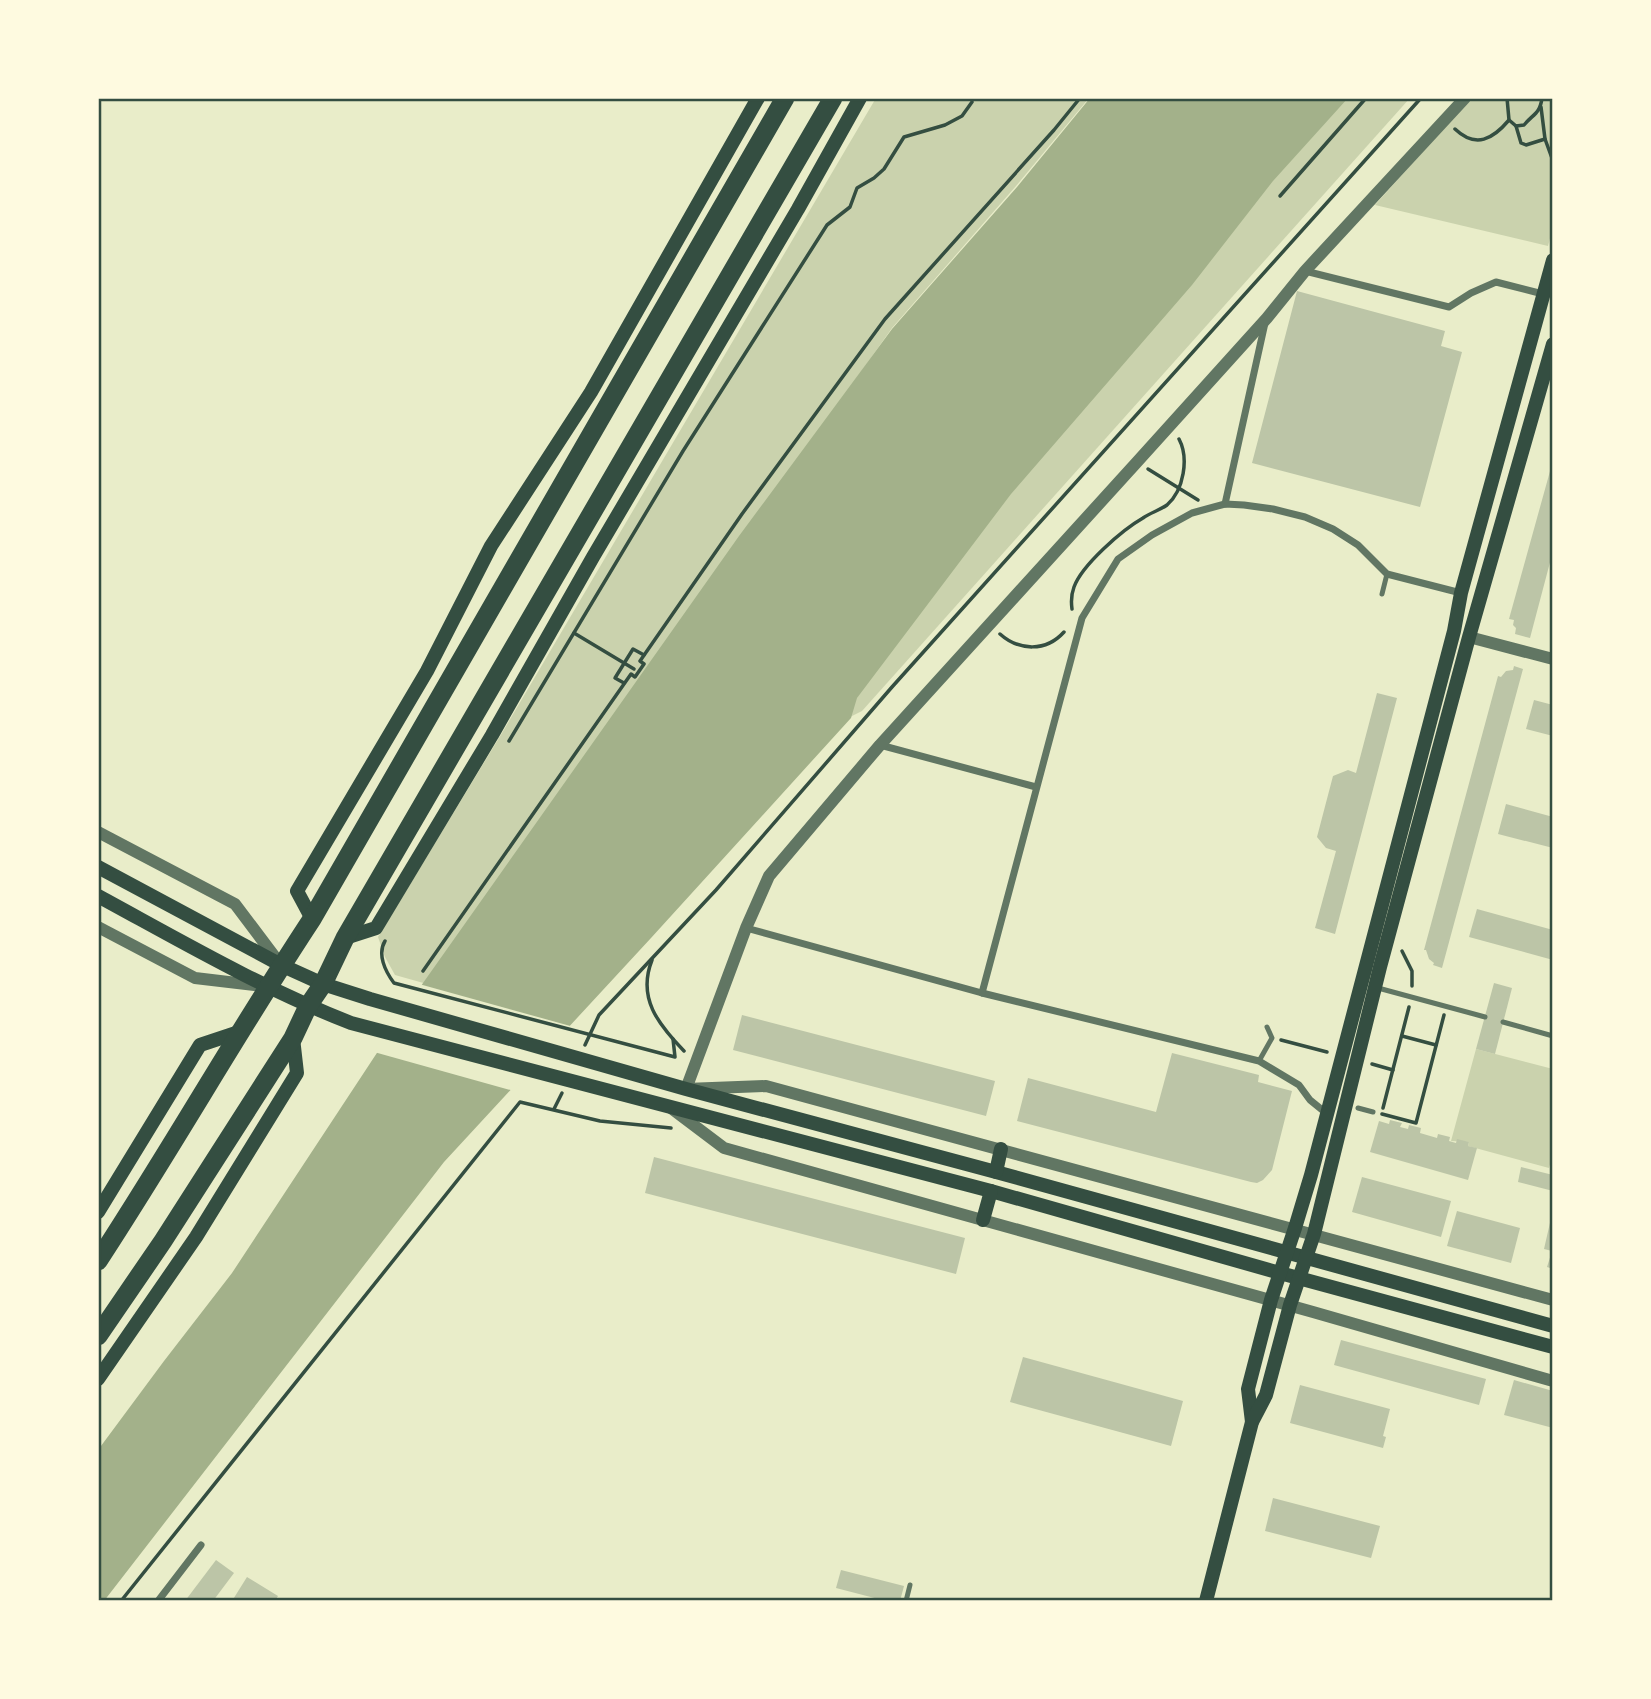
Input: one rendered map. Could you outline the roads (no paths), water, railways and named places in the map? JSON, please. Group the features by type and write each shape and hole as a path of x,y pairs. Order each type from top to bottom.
{"highway":[{"path":"98,1261 312,919 785,98"},
{"path":"98,1336 163,1241 293,1038 345,938 833,98"}],"main road":[{"path":"312,919 296,891 427,671 491,546 591,392 758,98"},
{"path":"345,938 376,928 492,736 860,98"},
{"path":"1252,1422 1248,1389 1271,1300 1295,1228 1327,1114 1454,631 1461,593 1553,260"},
{"path":"1206,1601 1252,1422 1266,1395 1290,1305 1314,1234 1374,987 1469,637 1553,344"},
{"path":"98,867 281,965 323,984 370,999 686,1089 1553,1326"},
{"path":"98,896 268,987 351,1023 991,1191 1553,1347"},
{"path":"98,1212 201,1045 242,1031"},
{"path":"98,1379 196,1237 298,1073 293,1038"},
{"path":"996,1172 1001,1149"},
{"path":"983,1220 991,1191"}],"street":[{"path":"1465,98 1305,271 1267,318 880,745 769,876 746,928 686,1089 766,1086 1553,1300"},
{"path":"1305,271 1449,307 1484,286 1496,282 1543,294"},
{"path":"1225,504 1267,318"},
{"path":"982,993 1082,618 1118,559 1152,535 1192,513 1225,504 1273,509 1305,517 1333,529 1358,545 1387,574 1461,593"},
{"path":"1469,637 1553,659"},
{"path":"880,745 1036,787"},
{"path":"98,832 235,904 281,965"},
{"path":"98,927 195,978 268,987"},
{"path":"746,928 982,993 1259,1061 1299,1085 1310,1100 1327,1114"},
{"path":"670,1108 724,1148 1553,1381"},
{"path":"159,1601 201,1545"}],"lane":[{"path":"1382,594 1387,574"},
{"path":"1374,987 1485,1017"},
{"path":"1503,1022 1553,1036"},
{"path":"1259,1061 1272,1038 1267,1027"},
{"path":"1357,1108 1373,1112"},
{"path":"906,1601 910,1585"}]}
